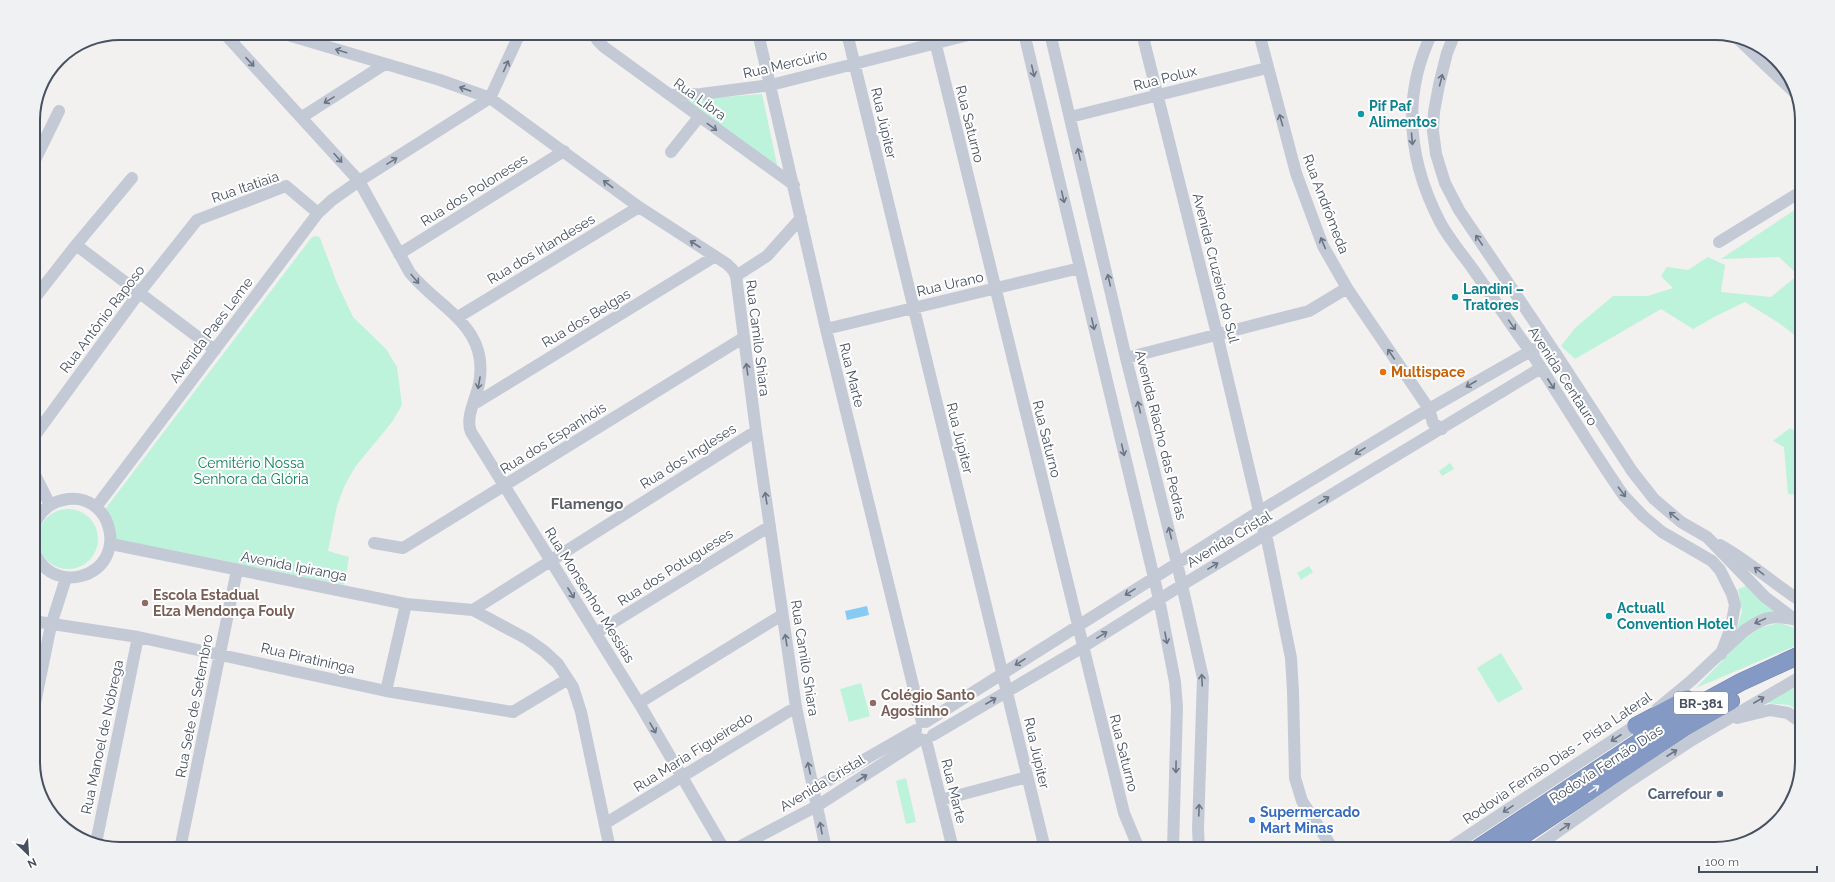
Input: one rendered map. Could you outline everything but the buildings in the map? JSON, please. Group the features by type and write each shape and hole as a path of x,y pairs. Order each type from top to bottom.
{"highway":[{"name":"BR-381","path":"1636,726 1693,695 1773,662 1795,656"},
{"name":"Rodovia Fernão Dias","path":"1488,842 1680,715 1742,682 1795,657"},
{"name":"Rodovia Fernão Dias","path":"1513,842 1685,727 1746,692 1795,670"}],"street":[{"name":"Rua Monsenhor Messias","path":"230,40 302,117 359,182 410,273 422,286 458,317 470,332 479,355 481,367 480,378 469,419 469,426 639,703 720,842"},
{"name":"Rua Camilo Shiara","path":"305,40 490,98 639,207 727,264 733,270 736,276 743,338 796,707 825,842"},
{"path":"490,98 517,40"},
{"name":"Rua Libra","path":"597,40 604,47 794,185"},
{"name":"Rua Marte","path":"760,40 826,329 951,842"},
{"name":"Rua Júpiter","path":"849,40 1043,842"},
{"name":"Rua Mercúrio","path":"670,95 701,94 771,85 855,63 928,40"},
{"name":"Rua Saturno","path":"934,40 1124,813 1136,842"},
{"path":"1026,40 1159,599 1175,682 1177,707 1174,842"},
{"name":"Avenida Riacho das Pedras","path":"1052,40 1126,358 1177,563 1203,678 1199,842"},
{"name":"Avenida Cruzeiro do Sul","path":"1144,40 1217,334 1257,512 1266,534 1291,658 1295,778 1302,801 1328,842"},
{"name":"Rua Andrômeda","path":"1261,40 1296,173 1323,246 1347,288 1428,409 1433,422 1442,429"},
{"name":"Avenida Centauro","path":"1428,40 1413,93 1412,137 1415,158 1425,188 1441,222 1530,351 1624,496 1643,516 1662,532 1712,561 1720,570 1732,594 1734,615 1721,654"},
{"name":"Avenida Centauro","path":"1452,40 1447,54 1434,112 1433,131 1436,154 1445,183 1459,210 1556,354 1632,471 1654,499 1681,522 1707,537 1765,597 1795,618"},
{"path":"1746,46 1787,86"},
{"path":"302,117 385,64"},
{"name":"Rua Polux","path":"1070,116 1267,68"},
{"name":"Avenida Paes Leme","path":"96,507 318,213 332,200 490,98"},
{"path":"40,150 59,111"},
{"path":"671,152 699,117"},
{"name":"Rua dos Poloneses","path":"400,254 564,151"},
{"path":"40,287 132,178"},
{"name":"Rua Itatiaia","path":"197,220 286,186 318,213"},
{"path":"1719,242 1795,195"},
{"name":"Rua dos Irlandeses","path":"458,317 639,207"},
{"path":"736,276 767,256 801,218"},
{"name":"Rua Antônio Raposo","path":"40,428 138,293 197,220"},
{"path":"76,245 215,350"},
{"name":"Rua dos Belgas","path":"474,404 714,257"},
{"path":"1478,277 1495,264"},
{"name":"Rua Urano","path":"826,329 1080,268"},
{"path":"1126,358 1309,311 1347,288"},
{"name":"Rua dos Espanhóis","path":"374,544 403,548 743,338"},
{"path":"1530,351 1542,347 1556,354"},
{"name":"Avenida Cristal","path":"749,842 817,806 924,731 1002,673 1077,625 1257,512 1428,409 1530,351"},
{"name":"Avenida Cristal","path":"814,789 924,731 1007,692 1541,368"},
{"path":"1488,374 1494,378 1500,392"},
{"name":"Rua dos Ingleses","path":"473,610 756,431"},
{"path":"40,485 50,505"},
{"path":"40,515 50,505 69,499 88,502 102,513 108,524 111,536 111,544 103,563 95,570 76,578 66,578 49,571 40,561"},
{"name":"Rua dos Potugueses","path":"596,633 770,526"},
{"path":"1707,537 1742,557 1795,597"},
{"name":"Avenida Ipiranga","path":"111,544 406,604 473,610"},
{"name":"Rua Sete de Setembro","path":"181,842 237,570"},
{"path":"1728,586 1734,588 1740,586 1745,582 1746,577"},
{"path":"40,678 51,624 66,578"},
{"path":"386,691 406,604"},
{"path":"473,610 527,639 544,651 558,664 573,687 581,712 609,842"},
{"path":"639,703 782,615"},
{"name":"Rodovia Fernão Dias - Pista Lateral","path":"1459,842 1636,726 1692,680 1744,631 1764,618 1780,616 1795,620"},
{"name":"Rua Piratininga","path":"40,622 138,637 386,691 513,712 568,679"},
{"name":"Rua Manoel de Nóbrega","path":"97,839 138,637"},
{"name":"BR-381","path":"1543,842 1627,783 1713,726 1795,680"},
{"name":"Rua Maria Figueiredo","path":"606,824 796,707"},
{"path":"1713,726 1745,715 1770,710 1788,713 1795,718"},
{"path":"941,800 1027,777"}],"green space":[{"path":"762,94 778,169 685,100"},
{"path":"1795,210 1795,272 1779,257 1721,259"},
{"name":"Cemitério Nossa Senhora da Glória","path":"317,236 320,238 337,283 353,317 386,349 397,367 402,405 392,422 355,467 344,487 337,506 328,551 349,557 344,585 115,539 106,508 312,237"},
{"path":"1708,257 1725,265 1721,292 1771,297 1795,277 1795,336 1779,323 1745,302 1693,329 1661,309 1575,359 1561,346 1575,328 1613,296 1648,296 1673,288 1661,276 1667,267 1688,270"},
{"path":"1790,428 1795,431 1795,495 1788,494 1784,447 1773,441"},
{"path":"1450,463 1454,469 1442,476 1439,471"},
{"path":"62,509 74,509 85,514 93,522 98,533 98,545 93,556 85,564 74,569 62,569 56,567 43,556 40,551 40,527 51,514"},
{"path":"1309,566 1313,572 1301,580 1297,573"},
{"path":"1750,582 1779,611 1735,634 1742,612 1738,589 1744,587"},
{"path":"1779,623 1795,628 1795,646 1696,688 1745,637 1762,627"},
{"path":"1501,653 1523,689 1498,703 1477,668"},
{"path":"861,683 870,716 849,722 840,689"},
{"path":"1795,688 1795,709 1789,705 1765,703"},
{"path":"906,778 916,822 906,824 896,781"}],"water":[{"path":"867,606 869,615 847,620 845,611"}],"place":[{"name":"Pif Paf Alimentos","path":"1361,114"},
{"name":"Landini – Tratores","path":"1455,297"},
{"name":"Multispace","path":"1383,372"},
{"name":"Escola Estadual Elza Mendonça Fouly","path":"145,603"},
{"name":"Actuall Convention Hotel","path":"1609,616"},
{"name":"Colégio Santo Agostinho","path":"873,703"},
{"name":"Carrefour","path":"1720,794"},
{"name":"Supermercado Mart Minas","path":"1252,820"}],"district":[{"name":"Flamengo","path":"587,504"}]}
